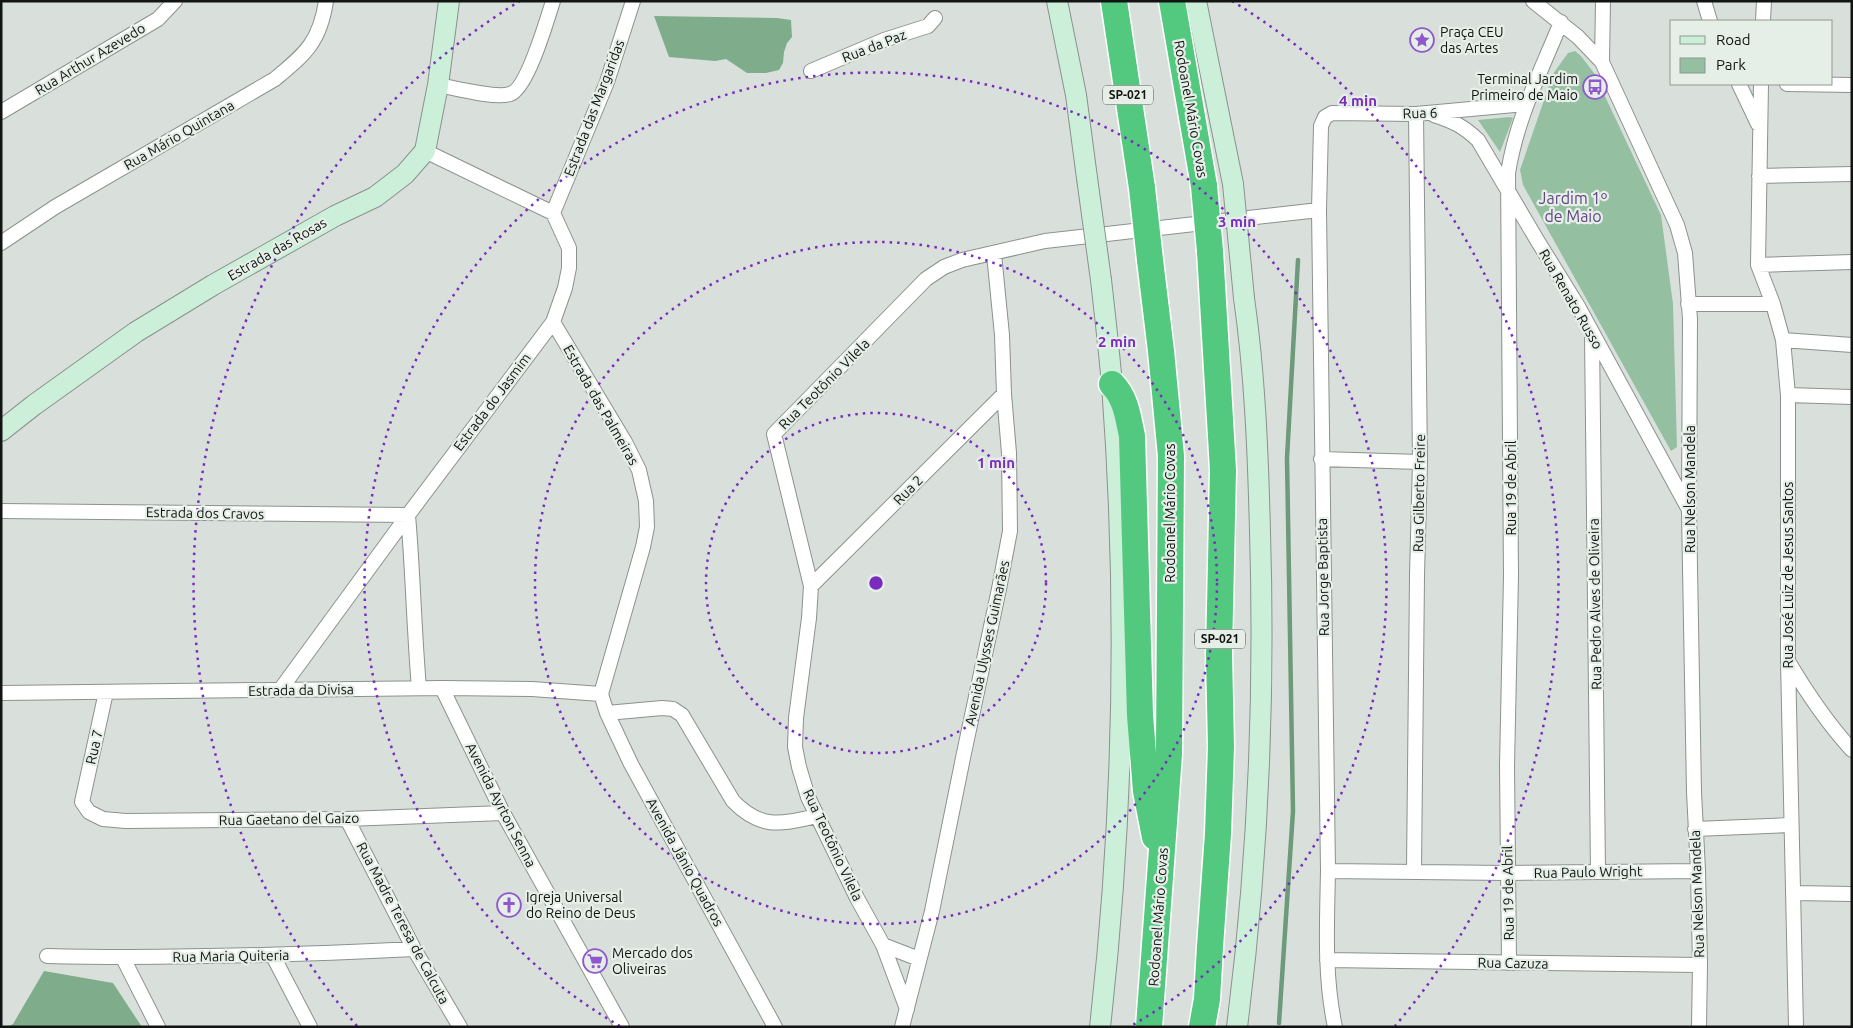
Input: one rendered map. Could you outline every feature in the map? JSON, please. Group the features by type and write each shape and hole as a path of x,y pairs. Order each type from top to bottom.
{"highway":[{"name":"Rodoanel Mário Covas","path":"1114,1 1142,188 1171,456 1169,754 1149,1027"},
{"name":"Rodoanel Mário Covas","path":"1172,1 1204,186 1210,251 1223,470 1220,654 1221,747 1214,900 1207,998 1202,1027"},
{"path":"1112,384 1120,392 1126,408 1132,436 1141,724 1146,791 1162,869"}],"main road":[{"path":"425,151 438,84 449,1"},
{"path":"1057,1 1076,95 1101,280 1112,384 1119,518 1121,685 1115,854 1100,1027"},
{"path":"1196,1 1233,184 1250,344 1262,567 1258,785 1254,856 1238,1027"},
{"name":"Estrada das Rosas","path":"1,431 136,332 213,285 326,221 375,197 405,174 425,151"}],"street":[{"name":"Rua Arthur Azevedo","path":"1,112 158,19 175,1"},
{"name":"Rua Mário Quintana","path":"1,243 55,207 275,79 303,56 317,36 324,18 326,1"},
{"path":"438,84 499,96 512,94 520,88 527,75 553,1"},
{"name":"Estrada das Margaridas","path":"553,213 607,82 633,1"},
{"name":"Rua Nelson Mandela","path":"1533,1 1578,37 1602,62 1677,224 1685,253 1690,319 1689,511 1695,830 1700,965 1699,1027"},
{"path":"1602,62 1603,1"},
{"path":"1704,1 1710,20"},
{"path":"1763,20 1764,1"},
{"name":"Rua da Paz","path":"811,71 884,40 928,26 935,18"},
{"name":"Rua 19 de Abril","path":"1509,963 1507,766 1511,576 1508,173 1513,145 1526,104 1561,22"},
{"path":"1738,85 1759,127"},
{"name":"Rua José Luiz de Jesus Santos","path":"1760,85 1758,265 1773,304 1783,340 1788,395 1788,661 1796,1027"},
{"path":"1833,85 1852,85"},
{"name":"Rua 6","path":"1322,126 1325,117 1332,113 1422,114 1526,104"},
{"name":"Rua Renato Russo","path":"1422,114 1455,122 1467,129 1478,140 1579,308 1592,336 1620,383 1689,511"},
{"name":"Rua Gilberto Freire","path":"1414,871 1420,462 1422,114"},
{"name":"Rua Jorge Baptista","path":"1322,126 1319,210 1328,871 1327,960 1330,1005 1335,1027"},
{"path":"425,151 553,213"},
{"path":"1760,176 1852,174"},
{"name":"Rua Teotônio Vilela","path":"907,1009 884,946 857,898 817,816 808,797 799,768 795,747 796,718 810,618 811,586 774,434 926,279 944,267 962,260 1045,241 1319,210"},
{"name":"Estrada do Jasmim","path":"280,690 553,322 565,288 570,248 553,213"},
{"name":"Avenida Ulysses Guimarães","path":"902,1027 932,911 1010,532 1009,453 1002,335 994,254"},
{"path":"1758,265 1852,262"},
{"path":"1688,304 1773,304"},
{"name":"Estrada das Palmeiras","path":"553,322 625,442 639,470 646,501 647,527 643,548 601,694"},
{"name":"Rua Pedro Alves de Oliveira","path":"1592,336 1598,872"},
{"path":"1783,340 1852,345"},
{"name":"Rua 2","path":"811,586 1004,394"},
{"path":"1788,395 1852,397"},
{"path":"1322,459 1420,462"},
{"name":"Estrada dos Cravos","path":"1,511 408,515"},
{"path":"408,515 419,688"},
{"path":"1788,661 1810,698 1835,732 1852,750"},
{"name":"Estrada da Divisa","path":"1,693 442,688 532,689 601,694"},
{"name":"Avenida Ayrton Senna","path":"442,688 503,813 622,1027"},
{"name":"Rua 7","path":"82,802 106,692"},
{"name":"Avenida Jânio Quadros","path":"601,694 631,764 774,1027"},
{"path":"608,713 662,708 673,709 682,715 734,801 745,813 762,822 779,823 817,816"},
{"name":"Rua Gaetano del Gaizo","path":"82,802 89,812 103,819 126,821 347,819 503,813"},
{"name":"Rua Madre Teresa de Calcuta","path":"347,819 414,949 460,1027"},
{"path":"1695,830 1791,825"},
{"name":"Rua Paulo Wright","path":"1328,871 1507,873 1698,871"},
{"path":"1794,893 1852,894"},
{"path":"884,946 919,959"},
{"name":"Rua Maria Quiteria","path":"47,956 123,958 273,956 414,949"},
{"path":"273,956 310,1027"},
{"path":"123,958 158,1027"},
{"name":"Rua Cazuza","path":"1327,960 1700,965"}],"green space":[{"path":"654,16 777,18 791,20 792,37 787,43 783,63 779,70 766,73 747,73 726,59 715,61 669,57"},
{"path":"1575,51 1594,73 1661,215 1673,304 1677,447 1671,451 1523,185 1520,170 1553,74 1568,53"},
{"path":"1513,118 1500,152 1478,120"},
{"path":"44,971 113,983 142,1027 7,1027 13,1024"}],"waterway":[{"path":"1279,1023 1293,811 1287,458 1298,260"}],"place":[{"name":"Praça CEU das Artes","path":"1422,40"},
{"name":"Terminal Jardim Primeiro de Maio","path":"1595,87"},
{"name":"Igreja Universal do Reino de Deus","path":"509,905"},
{"name":"Mercado dos Oliveiras","path":"595,961"}],"district":[{"name":"Jardim 1º de Maio","path":"1573,207"}]}
